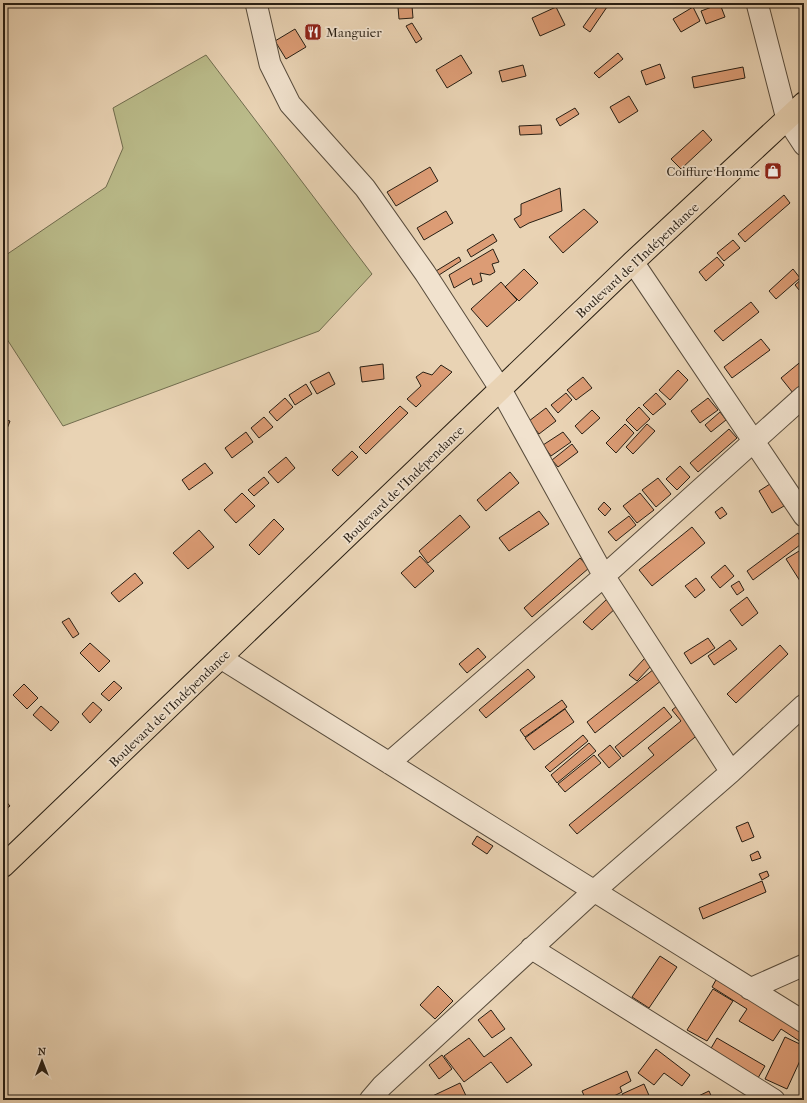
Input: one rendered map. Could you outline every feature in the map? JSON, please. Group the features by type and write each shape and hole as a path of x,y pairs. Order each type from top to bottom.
{"highway":[{"name":"Boulevard de l'Indépendance","path":"3,866 633,262 804,103"}],"street":[{"path":"256,3 270,64 290,104 365,188 425,273 501,390 604,576 731,772"},
{"path":"757,3 787,119 804,145"},
{"path":"633,262 804,516"},
{"path":"389,762 604,576 804,396"},
{"path":"221,658 804,1022"},
{"path":"370,1100 382,1086 531,948 731,772 804,705"},
{"path":"531,948 774,1100"},
{"path":"750,989 804,965"}],"green space":[{"path":"206,55 372,274 319,331 63,426 3,333 3,257 106,187 123,148 113,108"}],"building":[{"path":"600,3 607,7 590,32 583,27"},
{"path":"720,4 725,17 706,24 701,11"},
{"path":"412,6 413,18 399,19 398,7"},
{"path":"556,7 565,25 540,36 532,18"},
{"path":"693,7 700,21 681,32 673,19"},
{"path":"412,23 422,39 416,43 406,26"},
{"path":"295,29 306,47 286,59 275,41"},
{"path":"618,53 623,59 599,78 594,73"},
{"path":"461,55 472,73 447,88 436,70"},
{"path":"660,64 665,78 646,85 641,71"},
{"path":"523,65 526,76 502,82 499,71"},
{"path":"743,67 745,78 694,88 692,77"},
{"path":"629,96 638,111 619,123 610,107"},
{"path":"575,108 579,114 560,126 556,119"},
{"path":"541,125 542,134 520,135 519,126"},
{"path":"703,130 712,140 681,169 671,159"},
{"path":"430,167 438,181 396,206 387,192"},
{"path":"560,188 562,211 529,223 520,228 514,219 521,215 521,204"},
{"path":"784,195 790,203 745,242 738,234"},
{"path":"584,209 598,222 563,253 549,237"},
{"path":"446,211 453,223 424,240 417,228"},
{"path":"493,234 497,241 471,257 467,250"},
{"path":"733,240 740,248 724,261 717,253"},
{"path":"493,249 499,262 492,264 495,272 490,275 480,273 482,281 473,285 471,278 454,288 449,275"},
{"path":"459,257 461,261 439,275 436,271"},
{"path":"717,257 724,265 706,281 699,272"},
{"path":"524,269 538,283 519,301 505,287"},
{"path":"793,269 800,278 776,299 769,291"},
{"path":"804,277 804,296 795,285"},
{"path":"501,282 517,300 487,327 471,309"},
{"path":"751,302 759,312 723,341 714,331"},
{"path":"761,339 770,350 732,378 724,367"},
{"path":"804,359 804,385 793,393 781,378"},
{"path":"383,364 384,379 362,382 360,367"},
{"path":"441,365 452,372 416,407 407,399 421,386 416,377 423,372 432,375"},
{"path":"678,370 688,380 670,400 659,390"},
{"path":"329,372 335,384 317,394 310,382"},
{"path":"583,377 592,388 576,400 567,390"},
{"path":"306,384 312,394 295,405 289,395"},
{"path":"566,393 572,400 558,413 551,405"},
{"path":"656,393 666,404 653,415 643,405"},
{"path":"285,398 293,407 277,421 269,412"},
{"path":"708,398 718,410 700,423 691,411"},
{"path":"400,406 408,413 366,454 359,447"},
{"path":"639,407 650,419 637,431 626,420"},
{"path":"546,408 556,421 539,434 529,421"},
{"path":"592,410 600,418 582,434 575,426"},
{"path":"720,412 726,420 711,432 705,425"},
{"path":"264,417 273,427 259,438 251,428"},
{"path":"3,419 10,421 3,439"},
{"path":"625,424 634,433 616,453 606,443"},
{"path":"647,424 655,431 633,454 626,447"},
{"path":"729,429 737,438 698,472 690,463"},
{"path":"246,432 253,442 232,458 225,448"},
{"path":"563,432 571,442 551,456 543,445"},
{"path":"572,444 578,452 558,467 552,460"},
{"path":"352,451 358,457 338,476 332,470"},
{"path":"286,457 295,468 278,483 268,472"},
{"path":"205,463 213,473 189,490 182,480"},
{"path":"680,466 690,477 677,490 666,479"},
{"path":"510,472 519,483 486,511 477,500"},
{"path":"264,477 269,483 254,496 248,490"},
{"path":"658,478 671,494 656,507 642,490"},
{"path":"770,484 784,506 772,513 759,491"},
{"path":"242,493 255,506 236,523 224,510"},
{"path":"640,493 654,510 637,523 623,506"},
{"path":"604,502 611,509 605,516 598,509"},
{"path":"722,507 727,514 720,519 715,512"},
{"path":"539,511 549,524 509,551 499,538"},
{"path":"460,515 470,527 428,563 419,551"},
{"path":"629,516 636,525 616,541 608,532"},
{"path":"274,519 284,529 259,555 249,545"},
{"path":"692,527 705,543 652,586 639,570"},
{"path":"199,530 214,547 188,569 173,553"},
{"path":"798,533 804,542 753,580 747,571"},
{"path":"804,548 804,578 800,581 786,559"},
{"path":"420,556 434,571 415,588 401,573"},
{"path":"580,558 589,568 532,617 524,608"},
{"path":"725,565 734,576 720,588 711,577"},
{"path":"135,573 143,583 119,602 111,593"},
{"path":"696,578 705,590 695,598 685,586"},
{"path":"739,581 744,590 737,595 731,586"},
{"path":"747,597 758,613 742,626 730,610"},
{"path":"608,598 617,607 592,630 583,622"},
{"path":"69,618 79,634 73,638 62,622"},
{"path":"708,638 715,648 691,664 684,653"},
{"path":"730,640 737,649 714,665 708,656"},
{"path":"90,643 110,661 99,672 80,653"},
{"path":"780,645 788,654 736,703 727,694"},
{"path":"478,648 486,657 467,673 459,664"},
{"path":"645,658 652,665 637,681 629,675"},
{"path":"528,669 535,677 486,718 479,710"},
{"path":"654,669 662,680 595,733 587,722"},
{"path":"114,681 122,688 109,701 101,694"},
{"path":"24,684 38,698 27,709 13,695"},
{"path":"562,700 567,707 525,737 520,730"},
{"path":"93,702 102,710 90,723 82,714"},
{"path":"41,706 59,722 51,731 33,715"},
{"path":"677,706 700,733 577,834 569,825 654,755 648,748 681,721 672,710"},
{"path":"664,707 672,717 623,757 615,747"},
{"path":"565,709 574,722 534,750 525,738"},
{"path":"583,735 588,741 550,772 545,767"},
{"path":"589,743 596,751 557,783 551,775"},
{"path":"610,745 621,758 609,768 598,755"},
{"path":"594,755 601,763 565,792 558,784"},
{"path":"3,798 10,806 3,811"},
{"path":"748,822 754,837 742,842 736,827"},
{"path":"477,836 493,846 487,854 472,844"},
{"path":"758,851 761,858 752,861 750,855"},
{"path":"767,871 769,876 762,880 759,874"},
{"path":"762,881 766,892 703,919 699,908"},
{"path":"660,956 677,967 649,1008 632,997"},
{"path":"717,978 804,1032 804,1044 781,1029 773,1041 739,1021 747,1009 712,987"},
{"path":"438,986 453,1001 435,1019 420,1005"},
{"path":"713,989 733,1001 707,1041 687,1030"},
{"path":"491,1010 505,1029 492,1038 478,1020"},
{"path":"511,1037 532,1065 507,1083 491,1062 464,1082 444,1056 469,1038 484,1057"},
{"path":"785,1037 804,1046 804,1052 787,1089 765,1079"},
{"path":"717,1038 765,1066 758,1078 710,1050"},
{"path":"656,1049 690,1075 682,1086 664,1073 654,1085 638,1073"},
{"path":"442,1055 452,1069 439,1079 429,1065"},
{"path":"627,1071 631,1081 620,1087 622,1092 606,1100 586,1100 582,1091"},
{"path":"460,1083 468,1100 424,1100"},
{"path":"644,1084 651,1100 625,1100 622,1094"},
{"path":"709,1091 713,1100 690,1100"}],"place":[{"name":"Manguier","path":"313,32"},
{"name":"Coiffure Homme","path":"773,171"}]}
